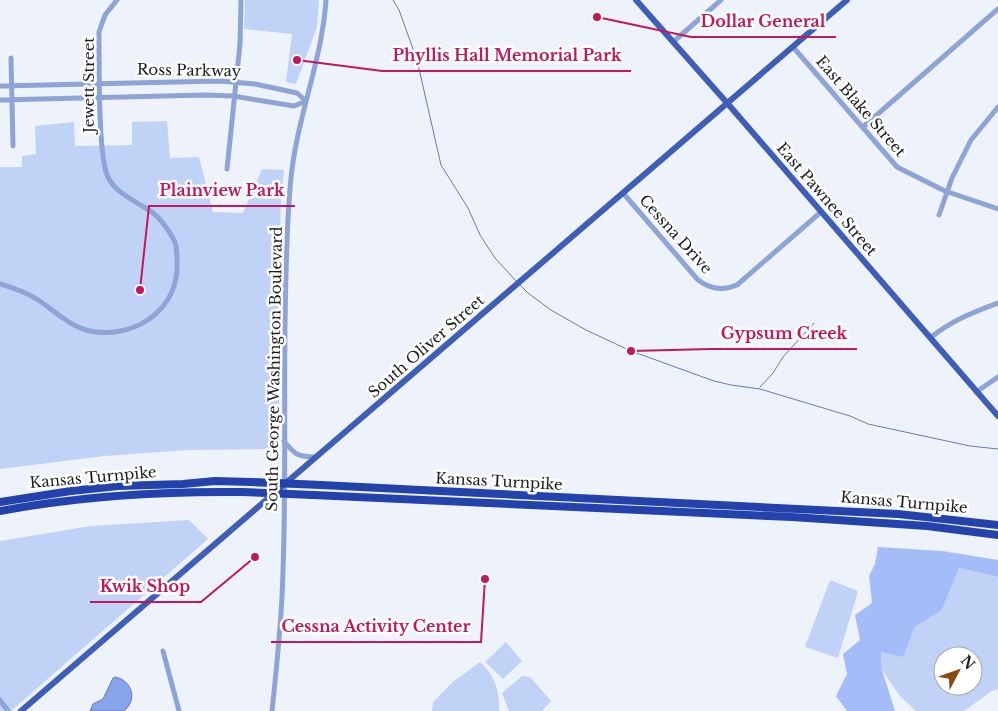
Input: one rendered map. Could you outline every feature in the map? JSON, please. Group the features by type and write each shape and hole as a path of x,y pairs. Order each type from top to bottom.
{"highway":[{"name":"Kansas Turnpike","path":"0,502 118,486 215,481 888,513 998,525"},
{"name":"Kansas Turnpike","path":"0,511 109,497 242,492 792,517 927,526 998,535"}],"main road":[{"name":"East Pawnee Street","path":"636,0 998,416"},
{"name":"South Oliver Street","path":"21,711 847,0"}],"street":[{"name":"Jewett Street","path":"0,284 14,288 38,300 72,325 104,333 127,330 142,325 157,314 168,300 176,282 175,242 166,227 154,214 118,189 106,174 101,145 99,32 105,15 117,0"},
{"path":"227,169 233,96 240,44 241,0"},
{"name":"South George Washington Boulevard","path":"272,711 283,572 286,284 291,179 299,128 325,20 326,0"},
{"path":"673,42 721,0"},
{"path":"863,127 998,9"},
{"name":"East Blake Street","path":"793,47 897,167 948,192 998,208"},
{"path":"11,58 12,146"},
{"name":"Ross Parkway","path":"0,86 207,80 255,84 297,93 306,101 294,106 233,96 205,95 0,100"},
{"path":"939,215 952,178 971,140 998,106"},
{"name":"Cessna Drive","path":"623,193 698,280 707,286 720,289 730,288 737,284 821,212"},
{"path":"930,338 945,326 967,314 998,303"},
{"path":"976,392 998,377"},
{"path":"284,442 299,456 316,457"},
{"path":"163,651 179,711"},
{"path":"0,700 8,711"}],"shaded area":[{"path":"245,0 319,0 317,27 296,84 286,82 292,34 244,29"},
{"path":"167,121 170,158 199,157 213,212 243,213 262,169 284,170 281,196 279,421 276,449 188,450 105,456 0,469 0,167 22,167 22,156 36,154 35,126 74,122 75,146 132,145 132,122"},
{"path":"189,520 208,539 11,711 0,711 0,541 91,526"},
{"path":"878,547 942,551 998,560 998,577 959,568 942,610 915,627 903,657 881,652 882,670 895,711 847,711 836,696 847,674 843,654 860,640 855,615 872,603 869,576 875,564"},
{"path":"959,568 998,577 998,689 992,691 964,711 916,711 899,695 882,670 881,652 903,656 915,627 942,610"},
{"path":"830,580 858,591 838,658 805,647"},
{"path":"506,642 522,661 503,679 485,662"},
{"path":"480,662 496,684 499,697 499,711 432,711 433,702 453,682"},
{"path":"522,676 530,677 551,701 542,711 509,711 502,693"},
{"path":"115,677 126,682 129,686 132,696 128,707 124,711 90,711 93,704 103,699"}],"waterway":[{"path":"393,0 399,10 417,60 441,165 468,208 480,235 495,258 517,282"},
{"path":"520,285 551,310 586,330 631,351 714,381 760,389 850,416 868,424 970,446 998,449"},
{"path":"760,387 773,373 783,357 814,323"}],"place":[{"name":"Dollar General","path":"597,17"},
{"name":"Phyllis Hall Memorial Park","path":"297,60"},
{"name":"Plainview Park","path":"140,290"},
{"name":"Gypsum Creek","path":"631,351"},
{"name":"Kwik Shop","path":"255,557"},
{"name":"Cessna Activity Center","path":"485,579"}]}
